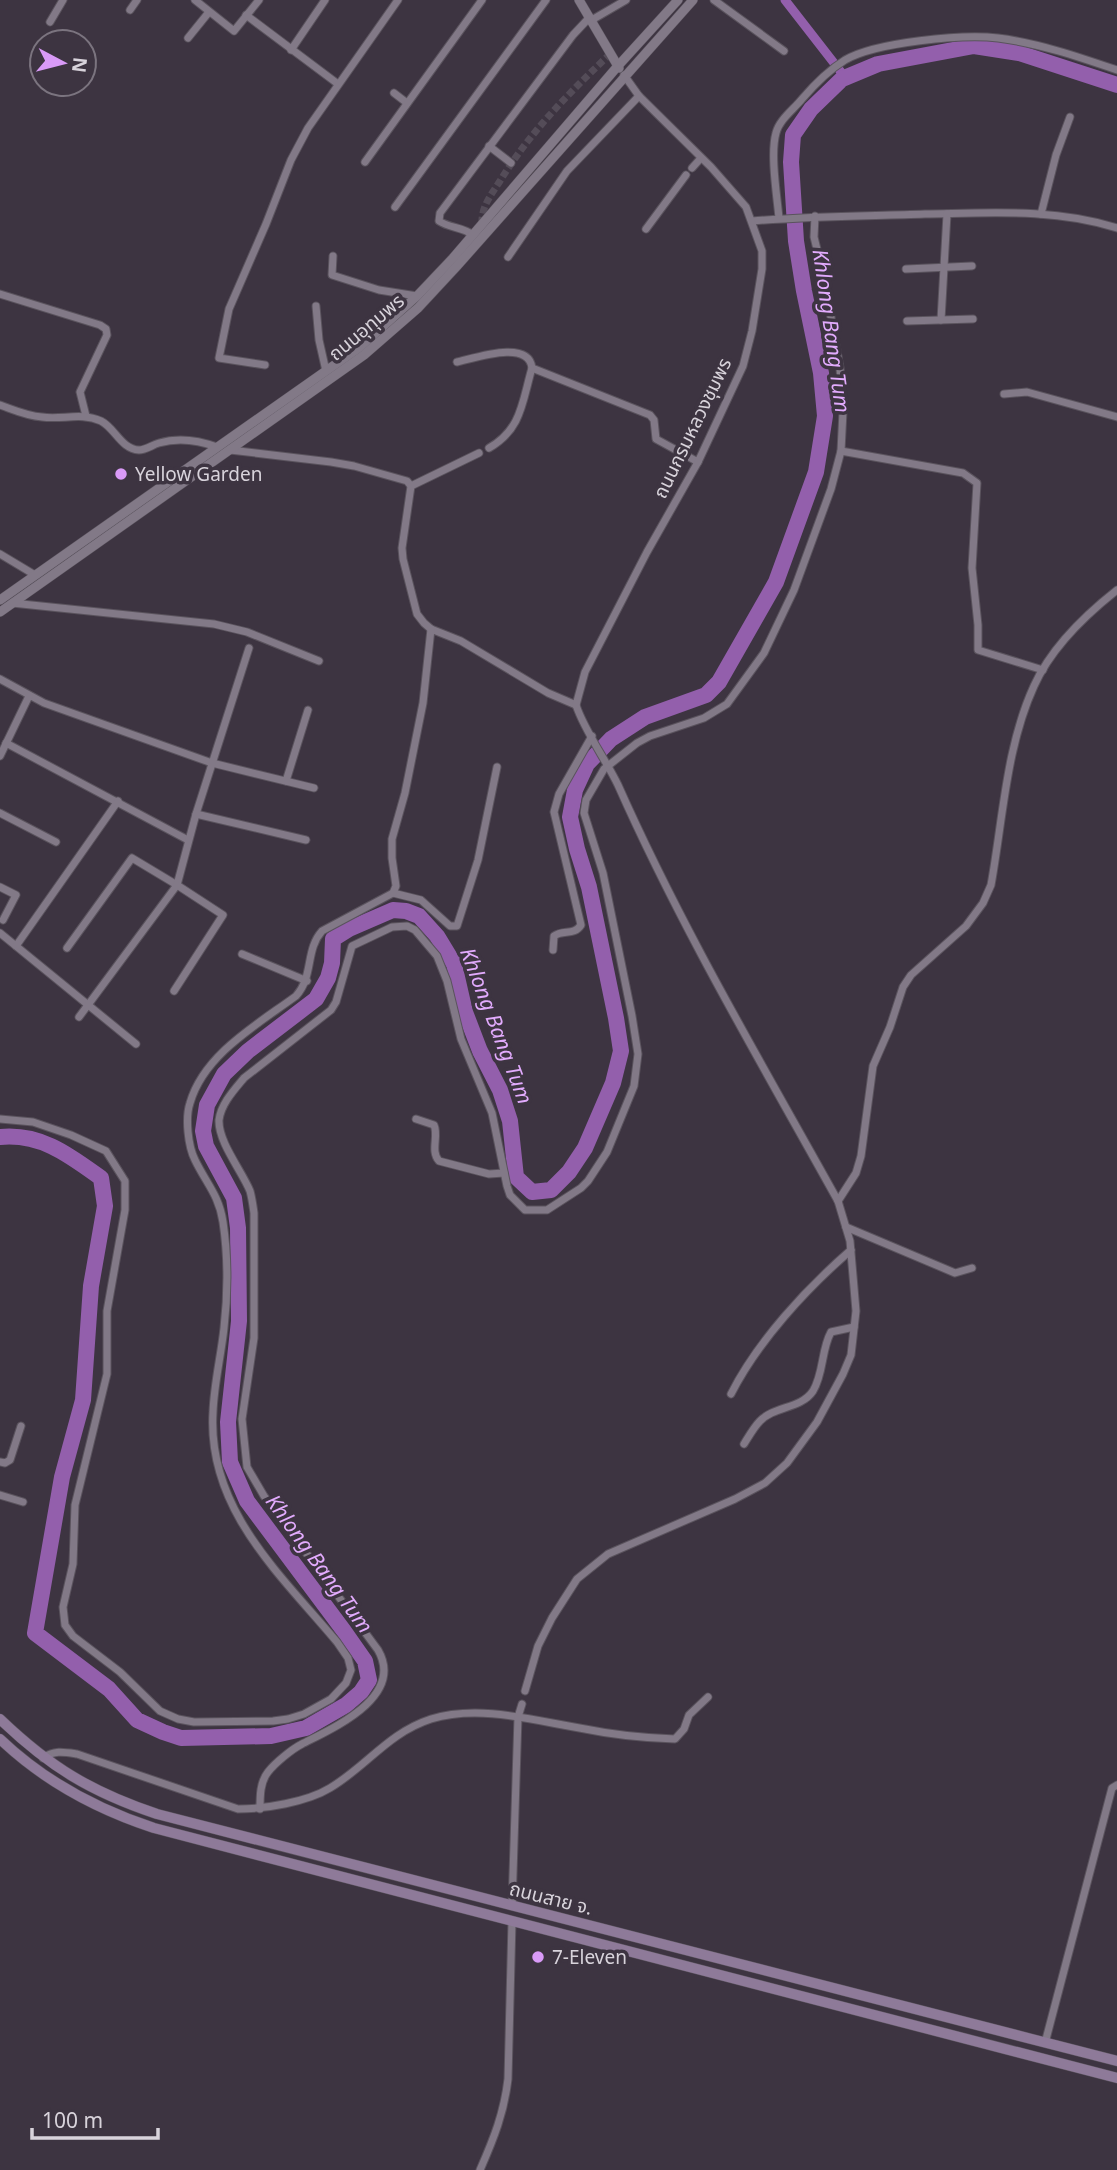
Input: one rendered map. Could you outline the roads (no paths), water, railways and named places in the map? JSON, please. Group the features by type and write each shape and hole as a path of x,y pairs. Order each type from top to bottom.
{"main road":[{"name":"ถนนสาย จ.","path":"0,1718 43,1758 90,1786 157,1815 1117,2061"},
{"name":"ถนนสาย จ.","path":"0,1739 27,1764 61,1787 131,1821 1117,2078"},
{"path":"512,1906 512,1921"}],"street":[{"path":"50,22 63,0"},
{"path":"130,10 137,0"},
{"path":"195,0 234,31 259,0"},
{"path":"291,50 325,0"},
{"path":"265,365 219,358 229,309 291,160 308,128 398,0"},
{"path":"365,162 482,0"},
{"path":"395,207 546,0"},
{"name":"ถนนกรมหลวงชุมพร","path":"576,705 586,672 698,462 743,366 752,331 762,269 762,251 746,207 639,96 617,66 579,0"},
{"path":"473,235 467,230 444,225 438,217 440,213 573,35 589,20 626,0"},
{"name":"ถนนอุทุมพร","path":"0,600 360,347 417,296 473,235 617,66 678,0"},
{"name":"ถนนอุทุมพร","path":"0,612 365,355 418,308 693,0"},
{"path":"714,0 784,51"},
{"path":"188,38 209,12"},
{"path":"246,15 338,84"},
{"path":"780,218 774,153 779,124 811,89 844,61 892,45 962,38 995,38 1073,55 1117,70"},
{"path":"394,93 407,103"},
{"path":"508,257 567,171 639,96"},
{"path":"1041,214 1056,155 1070,117"},
{"path":"489,146 511,163"},
{"path":"646,229 701,158"},
{"path":"941,320 947,214"},
{"path":"752,221 813,216 1041,214 1095,221 1117,228"},
{"path":"260,1809 261,1790 269,1771 291,1751 359,1711 377,1690 383,1677 384,1664 378,1650 264,1496 247,1467 242,1419 254,1338 254,1213 250,1192 225,1143 219,1123 221,1113 232,1091 244,1078 331,1010 336,1002 352,946 392,927 407,926 415,930 430,947 442,967 461,1039 492,1113 510,1195 525,1210 547,1210 589,1181 607,1152 634,1086 638,1054 603,873 584,813 591,790 608,765 650,736 704,718 727,704 764,653 794,590 831,489 841,451 843,411 840,368 814,237 813,216"},
{"path":"332,256 332,275 379,290 417,296"},
{"path":"906,269 972,266"},
{"path":"0,294 106,329 107,335 80,392 86,416"},
{"path":"316,306 319,340 326,371"},
{"path":"906,321 973,318"},
{"path":"457,362 507,351 517,352 527,357 531,363 519,415 513,428 507,437 489,448"},
{"path":"532,368 650,415 654,420 656,439 698,462"},
{"path":"1004,394 1027,392 1117,417"},
{"path":"0,405 26,415 86,416 106,424 122,442 133,449 144,449 160,442 183,439 202,441 230,450 354,466 402,479 411,486"},
{"path":"841,451 963,473 977,483 972,568 978,650 1043,670"},
{"path":"411,486 479,453"},
{"path":"411,486 402,548 417,614 431,629 461,640 548,693 576,705 712,976 838,1201 851,1250 856,1311 851,1355 817,1422 788,1463 765,1483 735,1499 608,1554 577,1579 538,1646 526,1691"},
{"path":"0,554 35,575"},
{"path":"838,1201 856,1173 861,1156 873,1066 903,987 911,975 965,926 983,903 991,885 1012,754 1033,688 1066,638 1117,590"},
{"path":"12,603 214,624 247,632 319,661"},
{"path":"0,1119 33,1122 106,1151 125,1181 125,1210 107,1311 107,1374 75,1505 72,1564 63,1607 65,1625 73,1636 120,1672 160,1711 178,1719 208,1722 273,1721 304,1714 331,1699 346,1683 351,1670 348,1658 337,1642 245,1531 228,1499 218,1468 212,1429 227,1279 223,1220 214,1191 193,1158 188,1132 189,1106 195,1088 208,1069 234,1042 296,996 307,981 312,950 322,931 393,893 396,886 392,839 405,793 423,703 431,629"},
{"path":"79,1017 177,885 188,840 249,648"},
{"path":"0,679 44,703 212,763 314,788"},
{"path":"0,756 29,696"},
{"path":"286,781 308,710"},
{"path":"553,950 554,936 558,933 574,932 581,925 554,813 559,794 593,738"},
{"path":"6,743 188,840"},
{"path":"393,893 421,900 450,926 457,926 478,860 497,767"},
{"path":"16,946 118,801"},
{"path":"0,813 56,842"},
{"path":"196,814 306,840"},
{"path":"67,948 132,858 223,915 174,991"},
{"path":"0,887 16,895 3,920"},
{"path":"0,933 136,1044"},
{"path":"242,954 307,981"},
{"path":"416,1119 434,1125 435,1155 439,1161 489,1174 504,1173"},
{"path":"846,1227 955,1273 972,1268"},
{"path":"731,1394 744,1369 798,1300 851,1250"},
{"path":"744,1444 761,1420 801,1402 812,1392 831,1332 855,1326"},
{"path":"0,1462 10,1460 21,1426"},
{"path":"0,1495 23,1502"},
{"path":"43,1758 50,1753 77,1754 238,1809 260,1809 331,1788 392,1738 432,1719 476,1714 518,1717 589,1730 675,1739 684,1729 690,1715 708,1697"},
{"path":"512,1906 518,1717 522,1704"},
{"path":"1045,2043 1112,1788 1117,1785"},
{"path":"480,2170 499,2128 506,2092 512,1921"}],"waterway":[{"path":"785,0 841,72 842,80"},
{"name":"Khlong Bang Tum","path":"0,1137 29,1138 42,1142 77,1161 101,1178 105,1206 91,1286 83,1400 62,1477 35,1633 109,1689 137,1720 163,1732 181,1738 271,1736 306,1728 346,1705 361,1692 369,1680 365,1661 247,1501 230,1462 228,1422 239,1321 238,1228 234,1198 206,1146 203,1131 207,1105 224,1074 248,1051 316,999 328,978 333,939 393,910 406,911 419,916 437,936 454,964 465,1012 480,1051 500,1090 510,1121 516,1177 532,1192 551,1190 569,1172 585,1148 613,1083 621,1051 589,887 570,817 575,790 587,764 611,739 645,717 706,695 719,682 776,582 816,472 825,416 821,373 796,241 791,162 793,135 811,109 842,79 878,64 974,46 1019,53 1117,85"}],"tunnel":[{"path":"482,224 487,201 524,146 565,98 610,54"}],"place":[{"name":"Yellow Garden","path":"121,474"},
{"name":"7-Eleven","path":"538,1957"}]}
